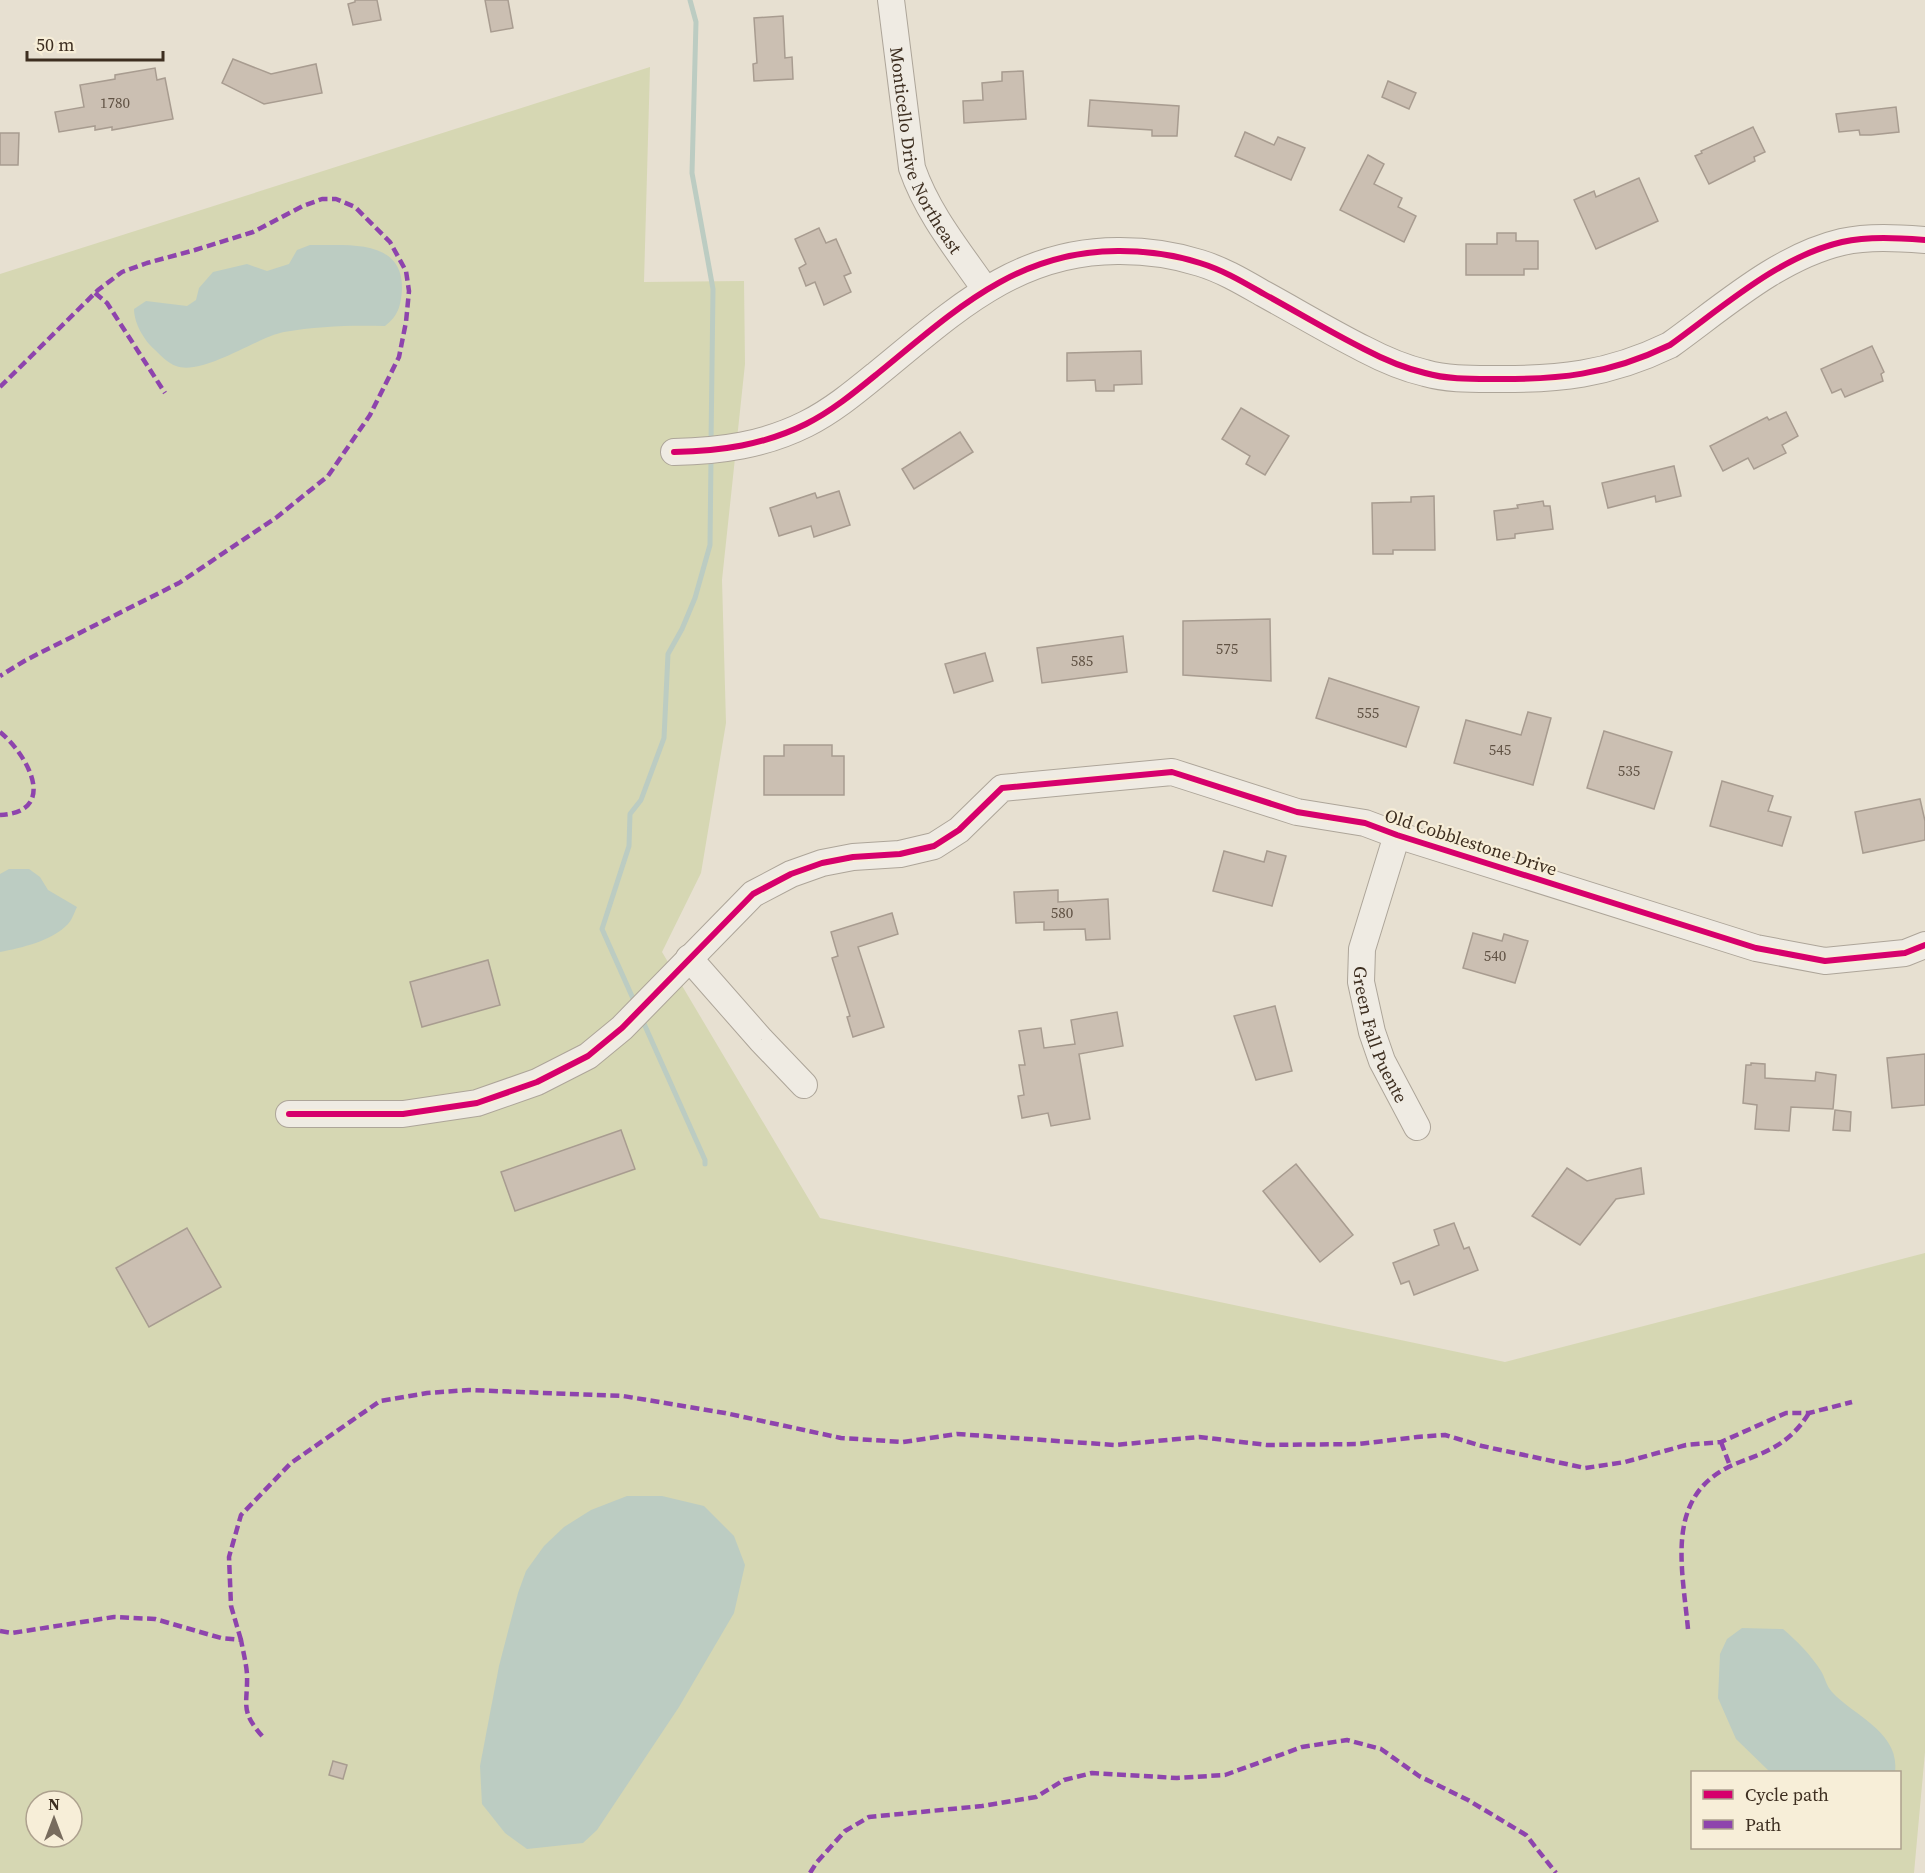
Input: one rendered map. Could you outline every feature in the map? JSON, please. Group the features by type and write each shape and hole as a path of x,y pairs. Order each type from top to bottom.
{"street":[{"name":"Monticello Drive Northeast","path":"891,0 912,168 931,212 985,289"},
{"path":"674,452 711,451 746,446 780,436 808,423 846,399 985,289 1030,268 1073,255 1118,251 1164,254 1199,262 1229,274 1366,350 1425,374 1450,378 1537,380 1595,373 1649,355 1670,345 1783,264 1812,250 1874,238 1925,240"},
{"name":"Old Cobblestone Drive","path":"689,958 753,894 791,874 822,863 853,857 900,854 934,846 959,830 1002,788 1172,772 1297,812 1365,823 1756,948 1825,961 1905,953 1925,945"},
{"name":"Green Fall Puente","path":"1397,835 1362,949 1361,982 1372,1032 1382,1061 1417,1126"},
{"path":"289,1114 403,1114 477,1102 537,1082 588,1056 622,1028 689,958 804,1085"}],"green space":[{"path":"650,67 644,282 744,281 745,364 722,580 726,723 701,873 662,952 820,1218 1505,1362 1925,1253 1925,1752 1914,1873 0,1873 0,274"}],"shaded area":[{"path":"310,245 370,248 383,252 393,260 400,272 402,289 400,306 393,318 385,326 335,326 284,332 215,361 187,368 167,361 150,345 140,331 134,309 146,301 187,306 196,300 199,288 213,272 247,264 267,271 289,264 297,250"},
{"path":"9,869 29,869 40,877 48,890 77,907 69,922 54,935 27,946 0,952 0,874"},
{"path":"627,1496 662,1496 704,1506 734,1536 745,1565 734,1613 679,1707 597,1830 583,1843 527,1849 505,1833 482,1804 480,1766 499,1666 518,1593 526,1571 544,1546 564,1527 591,1510"},
{"path":"1742,1628 1783,1629 1817,1665 1832,1692 1883,1735 1895,1758 1895,1771 1769,1771 1736,1739 1718,1698 1720,1654 1727,1639"}],"building":[{"path":"355,0 377,0 381,20 353,25 348,4"},
{"path":"485,0 508,0 513,28 491,32"},
{"path":"783,16 785,58 792,57 793,79 754,81 753,64 757,63 754,18"},
{"path":"233,59 271,74 316,64 322,93 264,104 222,83"},
{"path":"155,68 157,80 165,78 173,119 112,130 112,127 95,130 95,126 59,132 55,112 84,107 80,85 115,79 115,75"},
{"path":"1023,71 1026,119 964,123 963,101 983,100 982,83 1002,81 1002,72"},
{"path":"1388,81 1416,93 1409,109 1382,97"},
{"path":"1090,100 1179,106 1177,136 1152,136 1152,130 1088,126"},
{"path":"1896,107 1899,132 1860,135 1859,130 1839,132 1836,114"},
{"path":"1753,127 1765,152 1754,157 1755,161 1709,184 1695,156"},
{"path":"1245,132 1274,145 1278,137 1305,148 1291,180 1235,156"},
{"path":"0,133 19,133 18,165 0,165"},
{"path":"1368,155 1384,164 1374,184 1402,198 1398,207 1416,216 1404,242 1340,210"},
{"path":"1639,178 1658,221 1596,249 1574,200 1594,191 1596,197"},
{"path":"819,228 826,243 836,239 851,273 844,276 851,292 824,305 815,282 806,286 799,268 806,264 795,239"},
{"path":"1497,233 1516,233 1516,241 1538,241 1538,269 1524,269 1524,275 1466,275 1466,244 1497,244"},
{"path":"1872,346 1884,372 1881,374 1883,381 1845,397 1841,389 1832,393 1821,369"},
{"path":"1141,351 1142,384 1114,385 1114,391 1096,391 1095,380 1067,381 1067,353"},
{"path":"1241,408 1289,436 1265,475 1246,464 1250,456 1222,439"},
{"path":"1786,412 1798,436 1782,445 1786,453 1754,469 1748,458 1723,471 1710,446 1767,417 1769,420"},
{"path":"960,432 973,452 914,489 902,469"},
{"path":"1674,466 1681,496 1656,502 1655,496 1608,508 1602,483"},
{"path":"839,491 850,525 814,537 811,526 779,536 770,508 815,493 817,498"},
{"path":"1434,496 1435,550 1393,550 1393,554 1373,554 1372,503 1411,502 1411,497"},
{"path":"1543,501 1544,506 1550,506 1553,529 1515,534 1515,538 1497,540 1494,511 1518,508 1517,505"},
{"path":"1270,619 1271,681 1183,675 1183,621"},
{"path":"1123,636 1127,672 1042,683 1037,648"},
{"path":"985,653 993,681 954,693 945,664"},
{"path":"1329,678 1419,707 1406,747 1316,718"},
{"path":"1528,712 1551,718 1533,785 1454,763 1466,720 1521,735"},
{"path":"1604,731 1672,752 1654,809 1587,788"},
{"path":"784,745 832,745 832,756 844,756 844,795 764,795 764,756 784,756"},
{"path":"1722,781 1773,796 1768,811 1791,817 1782,846 1710,826"},
{"path":"1920,799 1925,821 1925,840 1863,853 1855,812"},
{"path":"1224,851 1264,862 1267,851 1286,856 1272,906 1213,891"},
{"path":"1058,890 1058,902 1108,899 1110,939 1086,940 1085,929 1044,930 1044,922 1016,923 1014,892"},
{"path":"892,913 898,934 858,947 884,1027 853,1037 847,1017 850,1016 832,958 838,956 831,932"},
{"path":"1473,933 1502,941 1504,934 1528,941 1515,983 1463,968"},
{"path":"488,960 500,1005 422,1027 410,982"},
{"path":"1275,1006 1292,1071 1256,1080 1234,1016"},
{"path":"1117,1012 1123,1046 1079,1054 1090,1119 1051,1126 1048,1113 1022,1118 1018,1096 1024,1095 1019,1065 1025,1065 1019,1031 1041,1028 1044,1048 1075,1044 1071,1020"},
{"path":"1925,1054 1925,1105 1892,1108 1887,1058"},
{"path":"1751,1063 1765,1064 1765,1078 1815,1081 1816,1072 1836,1075 1833,1109 1791,1107 1789,1131 1755,1129 1757,1105 1743,1103 1746,1065 1751,1065"},
{"path":"1835,1110 1851,1112 1850,1131 1833,1130"},
{"path":"621,1130 635,1169 515,1211 501,1172"},
{"path":"1296,1164 1353,1235 1320,1262 1263,1191"},
{"path":"1567,1168 1587,1181 1641,1168 1644,1194 1616,1199 1580,1245 1532,1216"},
{"path":"1454,1223 1464,1249 1469,1247 1478,1270 1414,1295 1409,1281 1401,1284 1393,1263 1439,1245 1434,1230"},
{"path":"187,1228 221,1287 149,1327 116,1268"},
{"path":"333,1761 347,1765 343,1779 329,1775"}],"waterway":[{"path":"690,0 696,22 692,173 713,289 711,443"},
{"path":"635,1003 602,929 629,846 630,814 641,800 664,738 668,654 695,598 710,545 711,458"},
{"path":"641,1017 705,1164"}],"marked path":[{"path":"0,387 98,290 122,272 253,232 303,206 322,199 336,199 355,207 390,242 406,271 409,291 399,357 370,415 328,476 277,517 179,583 26,660 0,676"},
{"path":"95,293 107,303 165,393"},
{"path":"0,732 20,754 33,781 33,793 29,804 18,812 0,815"},
{"path":"241,1640 231,1606 229,1557 241,1515 291,1463 380,1401 427,1393 469,1390 623,1396 725,1413 841,1438 903,1442 957,1434 1115,1445 1199,1437 1267,1445 1359,1444 1445,1435 1482,1446 1585,1468 1625,1462 1686,1445 1721,1442 1786,1413 1809,1413 1852,1402"},
{"path":"1688,1629 1682,1555 1683,1532 1688,1510 1699,1491 1715,1475 1779,1444 1795,1431 1809,1413"},
{"path":"1721,1442 1730,1466"},
{"path":"0,1631 12,1633 114,1617 155,1619 221,1638 241,1640 247,1674 246,1707 255,1728 263,1737"},
{"path":"810,1873 845,1831 869,1817 982,1806 1036,1797 1064,1780 1092,1773 1177,1778 1225,1775 1302,1747 1347,1740 1381,1749 1419,1776 1468,1800 1526,1835 1556,1873"}],"cycle path":[{"path":"674,452 709,450 758,442 806,424 843,401 959,308 988,289 1017,273 1049,261 1083,253 1140,252 1190,260 1233,277 1351,342 1401,366 1449,378 1515,379 1582,374 1647,355 1670,345 1773,271 1818,249 1863,239 1925,240"},
{"path":"289,1114 403,1114 477,1103 537,1082 588,1056 622,1028 753,894 791,874 822,863 853,857 900,854 934,846 959,830 1002,788 1172,772 1297,812 1365,823 1756,948 1825,961 1905,953 1925,945"}]}
